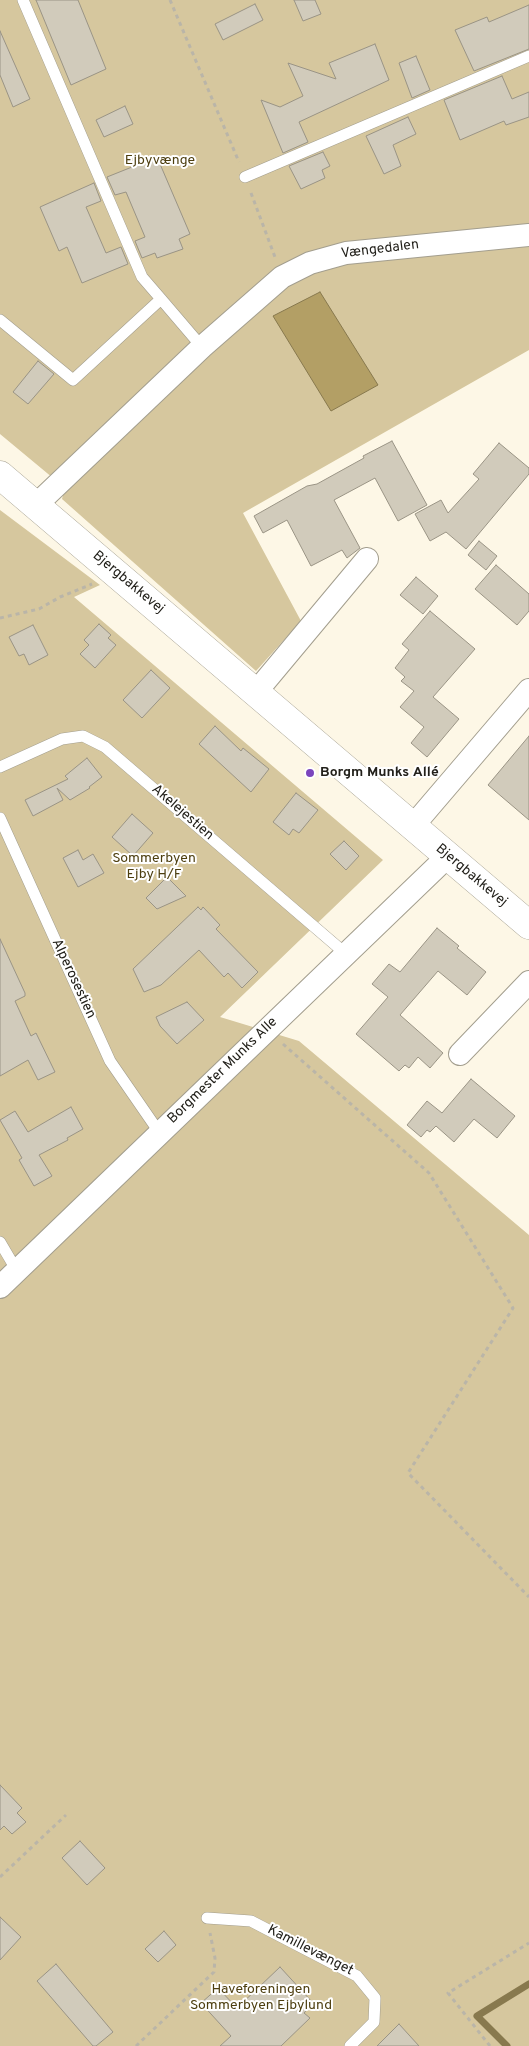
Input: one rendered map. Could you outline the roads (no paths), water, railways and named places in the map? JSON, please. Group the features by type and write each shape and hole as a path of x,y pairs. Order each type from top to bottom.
{"street":[{"name":"Vængedalen","path":"36,505 202,347 282,277 310,263 346,253 529,235"},
{"name":"Bjergbakkevej","path":"0,475 529,925"},
{"path":"256,692 367,559"},
{"path":"412,827 529,690"},
{"name":"Borgmester Munks Alle","path":"0,1287 448,856"},
{"path":"460,1054 529,982"}],"lane":[{"path":"23,0 142,277 202,347"},
{"path":"245,177 529,56"},
{"path":"0,320 73,380 161,299"},
{"name":"Akelejestien","path":"0,767 62,739 83,736 105,747 346,954"},
{"name":"Alperosestien","path":"0,818 110,1060 159,1132"},
{"path":"0,1242 17,1271"},
{"name":"Kamillevænget","path":"207,1918 251,1921 357,1976 375,1998 374,2022 350,2046"}],"waterway":[{"path":"507,2046 477,2016 529,1984"}],"place":[{"name":"Borgm Munks Allé","path":"310,773"}],"park label":[{"name":"Ejbyvænge","path":"160,161"},
{"name":"Sommerbyen Ejby H/F","path":"154,868"},
{"name":"Haveforeningen Sommerbyen Ejbylund","path":"261,1998"}]}
